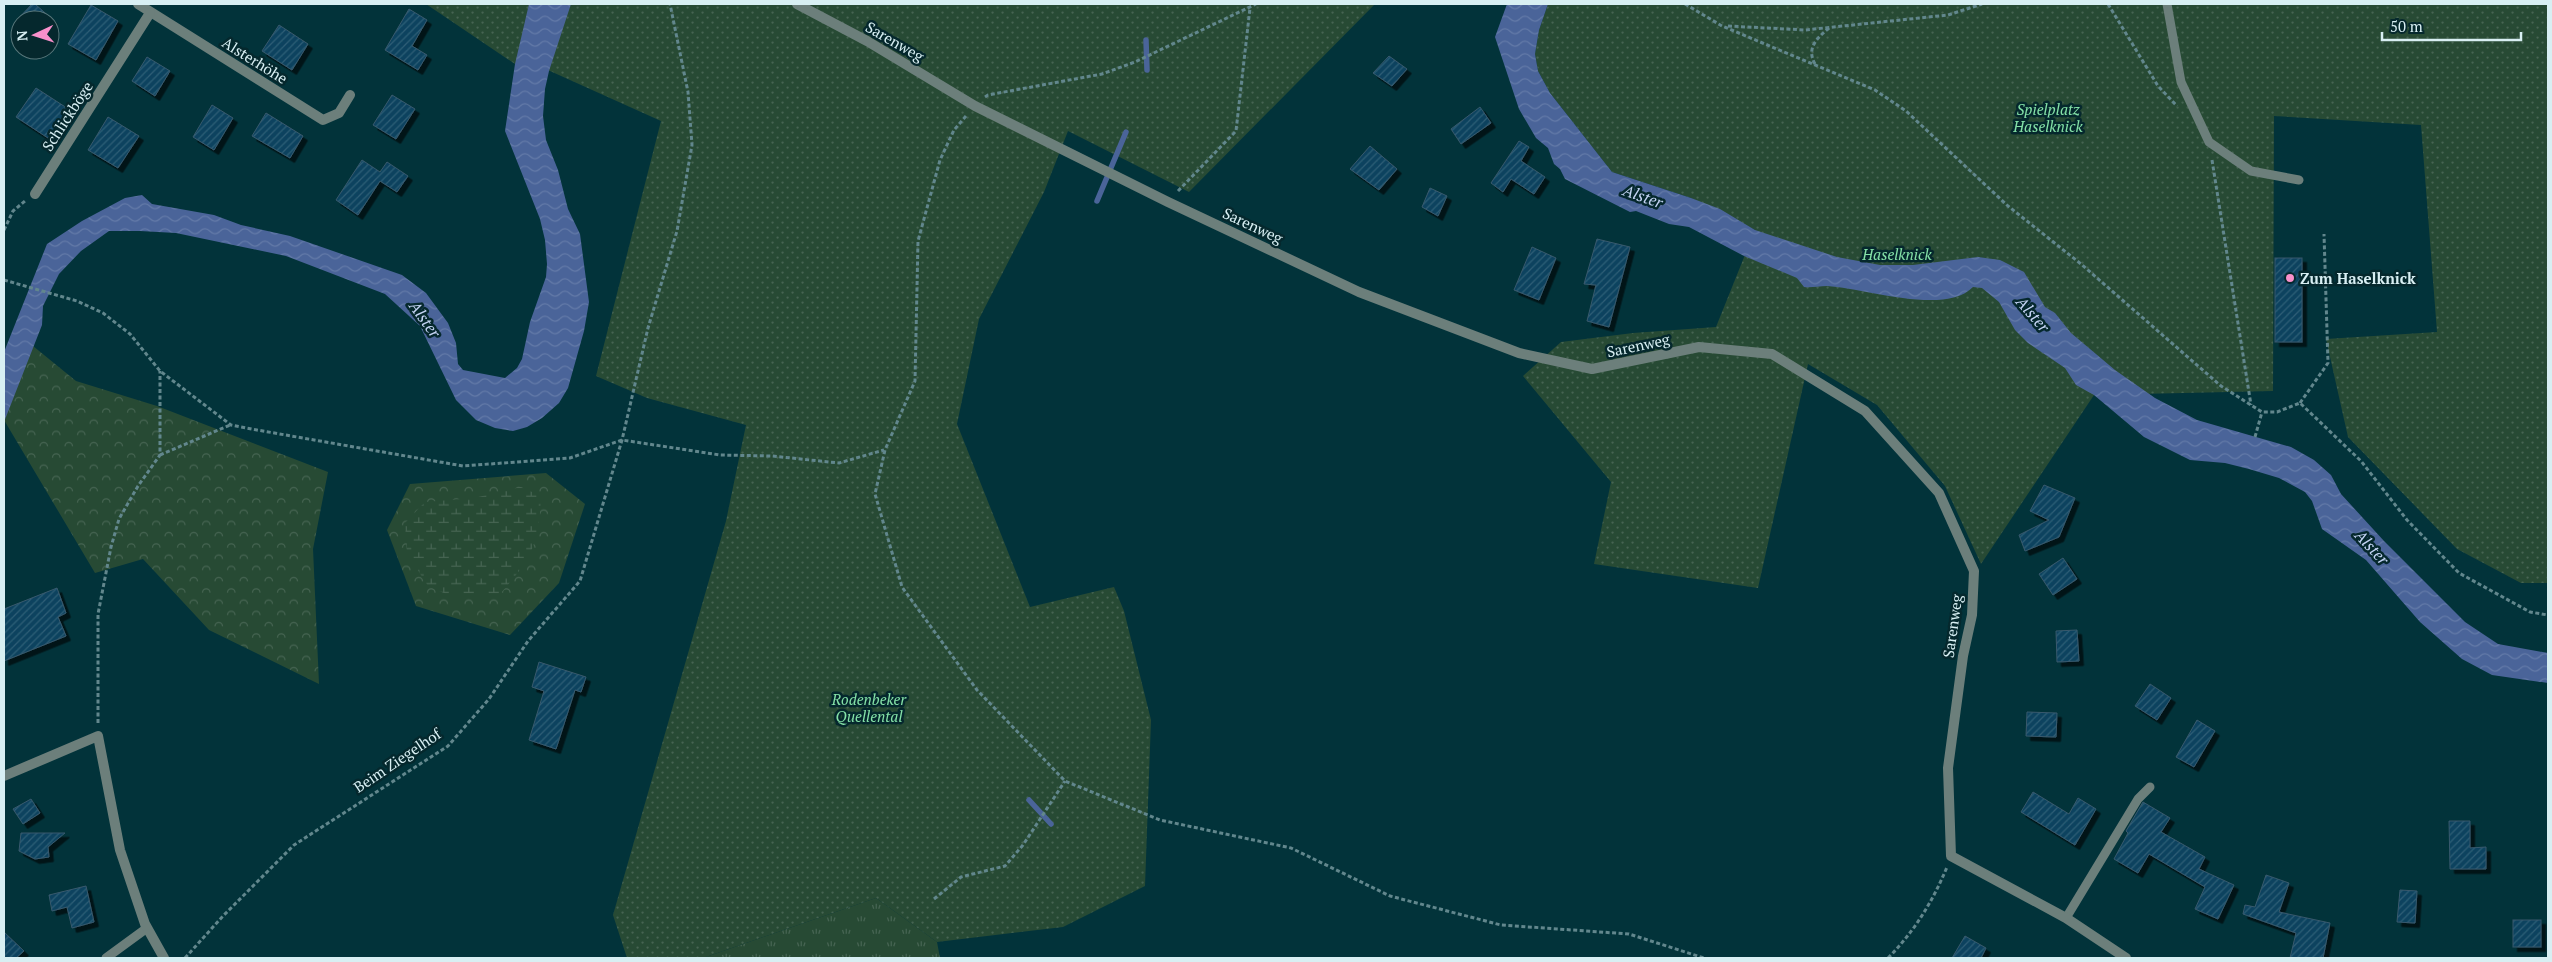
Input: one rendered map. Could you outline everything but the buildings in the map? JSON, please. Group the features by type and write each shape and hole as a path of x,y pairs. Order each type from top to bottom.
{"street":[{"name":"Alsterhöhe","path":"138,4 322,120 339,114 350,95"},
{"name":"Sarenweg","path":"797,4 867,41 975,106 1168,202 1360,292 1519,353 1592,369 1699,347 1772,354 1865,411 1939,493 1974,571 1972,615 1963,656 1948,768 1951,856"},
{"name":"Schlickböge","path":"35,194 150,13"},
{"path":"4,776 98,736 120,850 147,928 164,958"},
{"path":"1951,856 2066,918 2126,958"}],"lane":[{"path":"2167,4 2181,82 2209,142 2251,171 2299,180"},
{"path":"2066,918 2138,799 2150,787"},
{"path":"106,958 147,928"}],"path":[{"name":"Beim Ziegelhof","path":"186,958 223,916 294,845 448,746 489,699 528,642 580,581 622,440 648,328 678,232 692,145 688,92 670,4"},
{"path":"1256,4 1153,54 1102,74 988,95 975,106 954,130 940,160 918,241 915,381 885,450 875,494 902,587 978,690 1065,781 1160,820 1291,848 1390,896 1501,925 1630,934 1704,958"},
{"path":"1685,4 1722,26 1875,90 1906,111 2008,206 2081,264 2221,386 2262,412 2277,412 2300,404 2328,363 2324,234"},
{"path":"1722,26 1805,30 1829,28 1948,15 1982,4"},
{"path":"2108,4 2158,86 2177,107"},
{"path":"1168,202 1236,131 1250,7"},
{"path":"1815,65 1811,57 1815,40 1829,28"},
{"path":"2209,142 2251,406"},
{"path":"4,230 13,211 35,194"},
{"path":"4,280 77,301 103,314 130,334 160,371 231,425 462,466 570,458 622,440 720,455 772,456 839,462 885,450"},
{"path":"160,371 160,455"},
{"path":"2300,404 2361,461 2407,520 2459,573 2530,612 2548,615"},
{"path":"2255,437 2262,412"},
{"path":"98,736 98,614 111,547 119,518 138,486 160,455 231,425"},
{"path":"934,899 961,877 1005,866 1023,845 1065,781"},
{"path":"1888,958 1899,947 1934,899 1951,856"}],"green space":[{"name":"Rodenbeker Quellental","path":"426,4 1375,4 1189,192 1068,131 1044,192 979,319 957,424 1030,607 1114,587 1124,611 1151,720 1145,886 1063,927 937,942 876,898 703,958 627,958 613,915 726,521 746,425 647,398 596,376 661,121 550,71 515,64"},
{"name":"Haselknick","path":"1548,4 2548,4 2548,583 2521,583 2457,549 2348,437 2326,339 2437,332 2421,125 2274,116 2273,391 2094,395 1981,564 1945,486 1877,405 1808,364 1758,588 1594,564 1611,482 1523,376 1561,342 1633,333 1716,327 1755,230 1691,198 1612,172 1550,93 1538,71 1535,54 1539,30"},
{"path":"33,346 76,381 157,406 328,472 313,549 319,684 209,630 143,559 95,573 4,420"},
{"path":"546,473 585,504 559,583 510,635 416,606 387,530 410,484"},
{"path":"521,487 541,496 536,539 527,560 500,594 446,594 428,586 407,553 405,523 425,502 474,498"},
{"path":"876,898 937,942 940,958 703,958"}],"water":[{"name":"Alster","path":"529,4 571,4 549,71 545,89 543,116 546,140 558,170 568,209 580,234 589,302 584,331 568,388 559,403 542,418 527,427 513,431 495,428 476,420 456,400 420,326 385,294 286,256 176,233 109,231 81,251 59,274 43,306 42,325 4,422 4,352 47,244 82,221 125,198 142,195 152,204 214,215 241,225 290,236 402,275 426,293 448,323 456,343 458,364 463,370 505,378 517,368 522,359 530,322 546,277 547,264 545,240 540,219 505,131 515,64"},
{"name":"Alster","path":"1507,4 1548,4 1539,30 1535,54 1538,71 1550,93 1612,172 1720,209 1755,230 1837,257 1880,265 1913,265 1978,257 2000,260 2024,272 2045,307 2055,313 2071,333 2115,370 2155,398 2197,420 2291,447 2314,460 2331,475 2341,494 2384,541 2465,622 2498,644 2548,653 2548,683 2492,675 2462,659 2420,622 2366,560 2322,529 2312,501 2305,492 2279,478 2249,469 2225,463 2190,460 2144,437 2094,395 2076,385 2065,368 2028,343 2015,330 1999,302 1982,288 1973,287 1960,295 1944,299 1924,300 1827,286 1804,287 1797,278 1744,256 1689,227 1669,224 1636,211 1630,212 1565,179 1560,169 1554,164 1548,148 1536,138 1519,109 1495,37"}],"waterway":[{"path":"1146,40 1147,70"},
{"path":"1097,201 1126,132"},
{"path":"1029,800 1051,824"}],"place":[{"name":"Zum Haselknick","path":"2290,278"}],"park label":[{"name":"Spielplatz Haselknick","path":"2048,118"}]}
